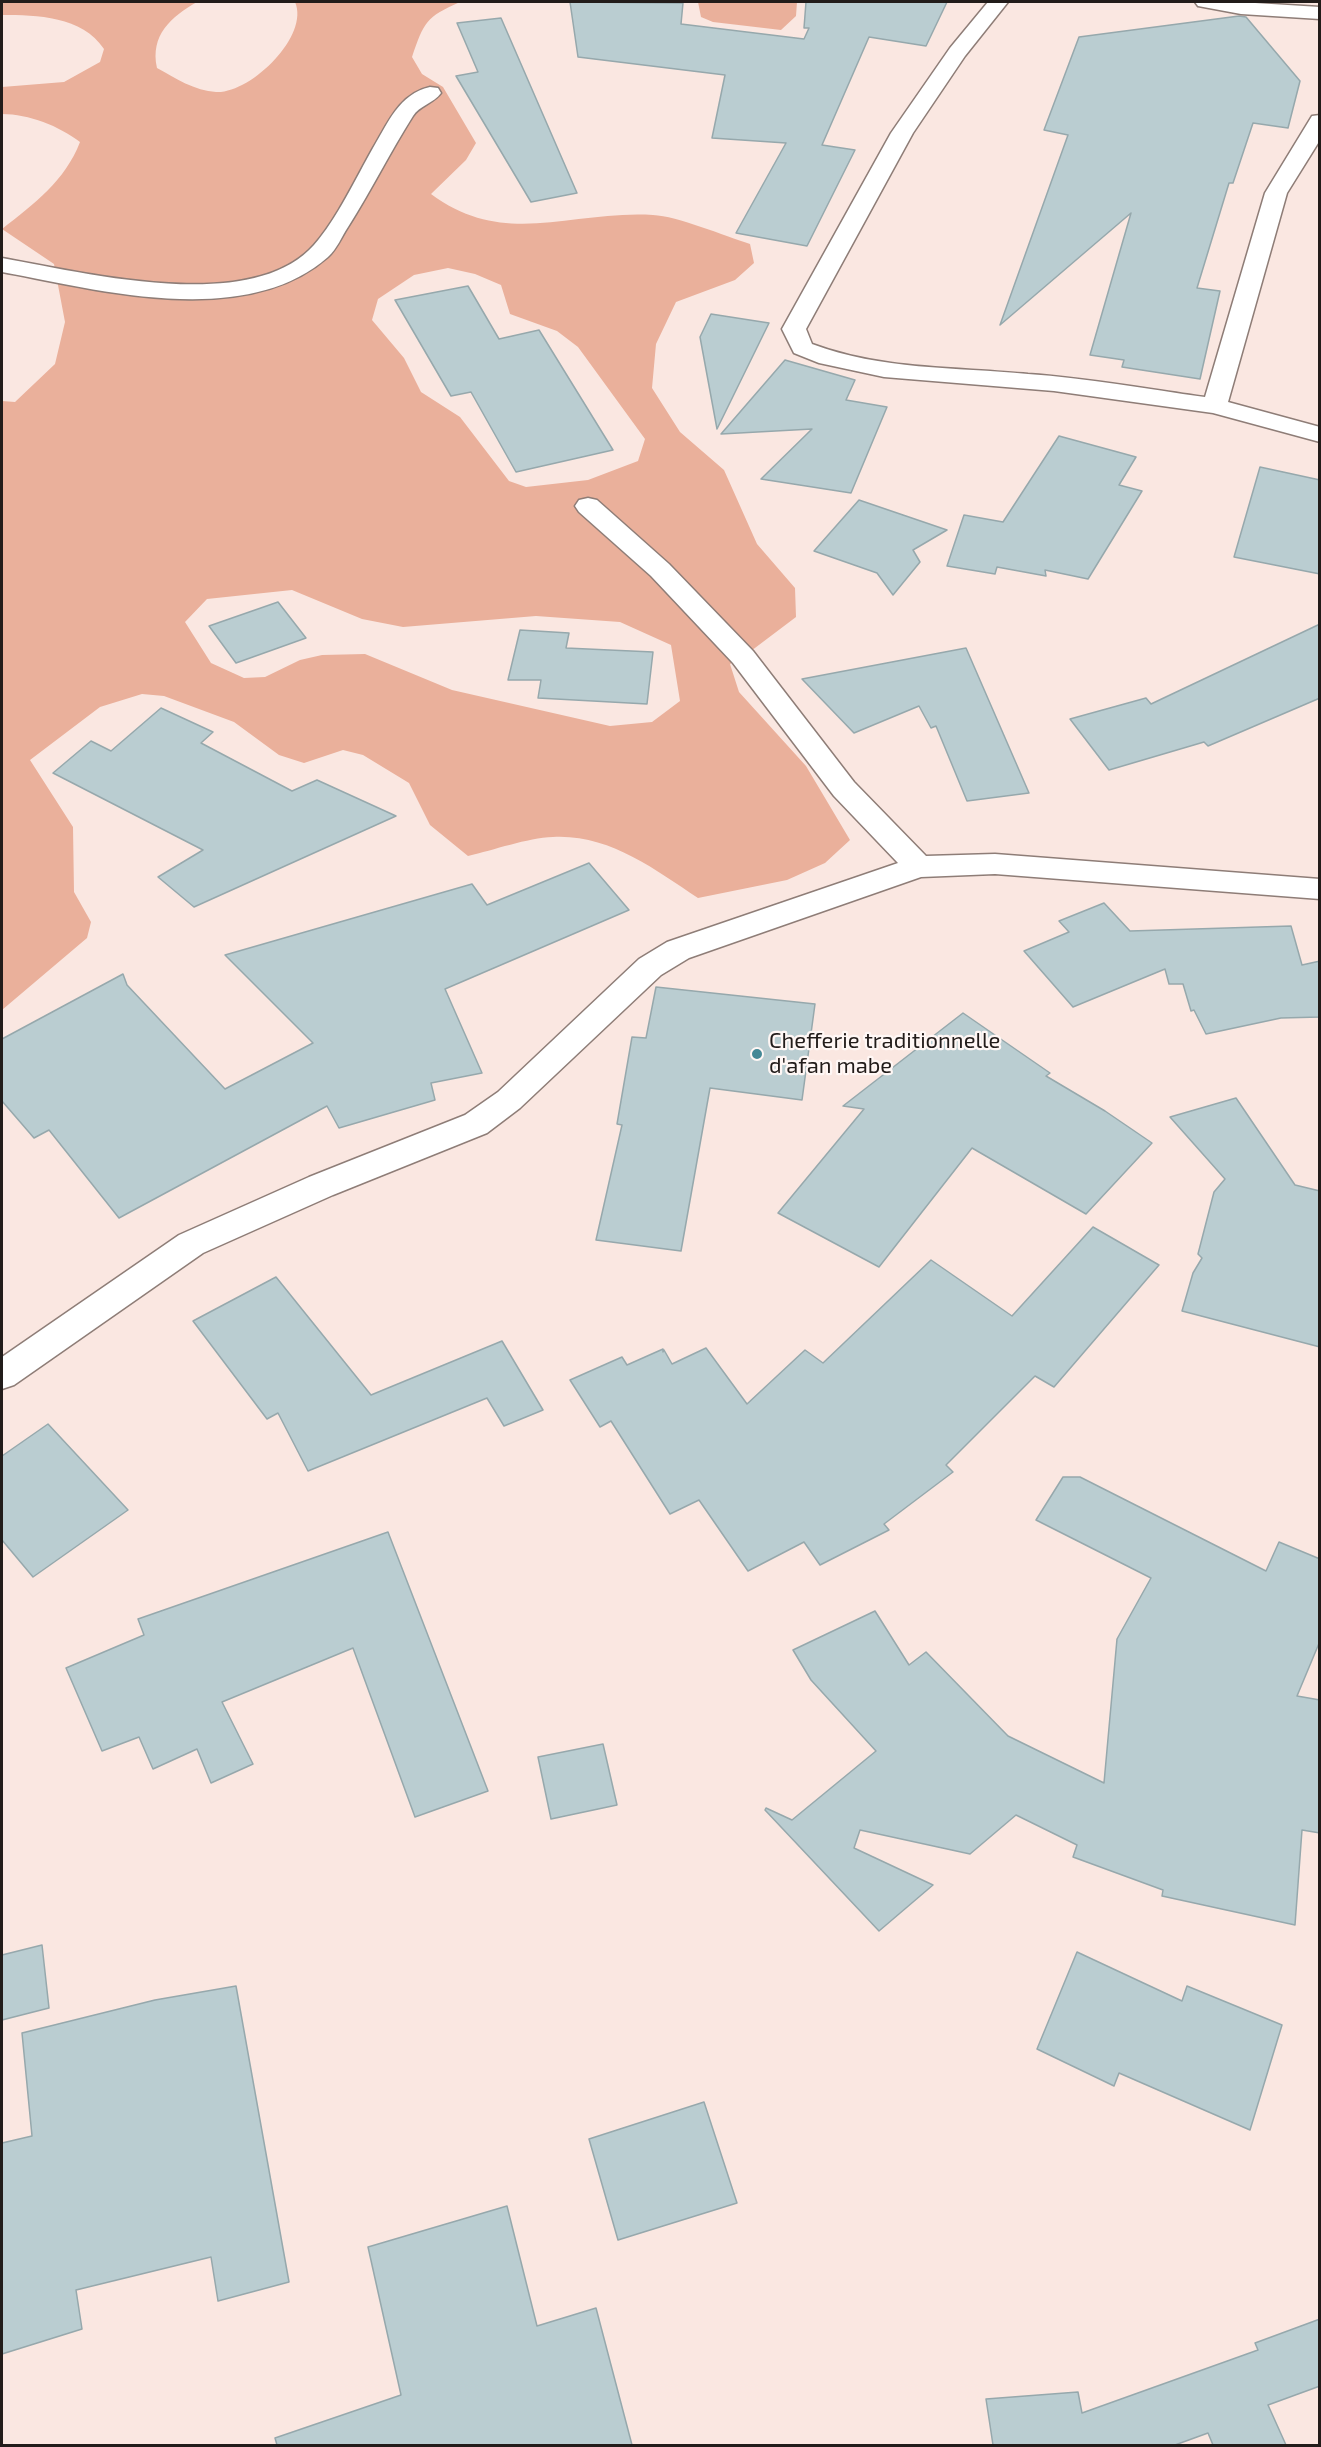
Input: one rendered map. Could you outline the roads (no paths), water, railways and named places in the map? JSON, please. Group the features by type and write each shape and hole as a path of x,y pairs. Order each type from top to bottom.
{"street":[{"path":"998,2 957,52 902,133 794,330 802,348 828,360 905,371 1032,381 1215,406 1320,435"},
{"path":"1205,2 1241,8 1320,13"},
{"path":"2,265 143,290 207,291 266,284 304,264 322,250 360,191 406,109 430,93"},
{"path":"1215,406 1276,193 1320,121"},
{"path":"588,506 660,570 743,657 844,789 919,867"},
{"path":"2,1375 191,1244 321,1186 476,1125 509,1100 650,967 678,950 919,867 995,864 1320,889"}],"place":[{"name":"Chefferie traditionnelle d'afan mabe","path":"757,1054"}]}
